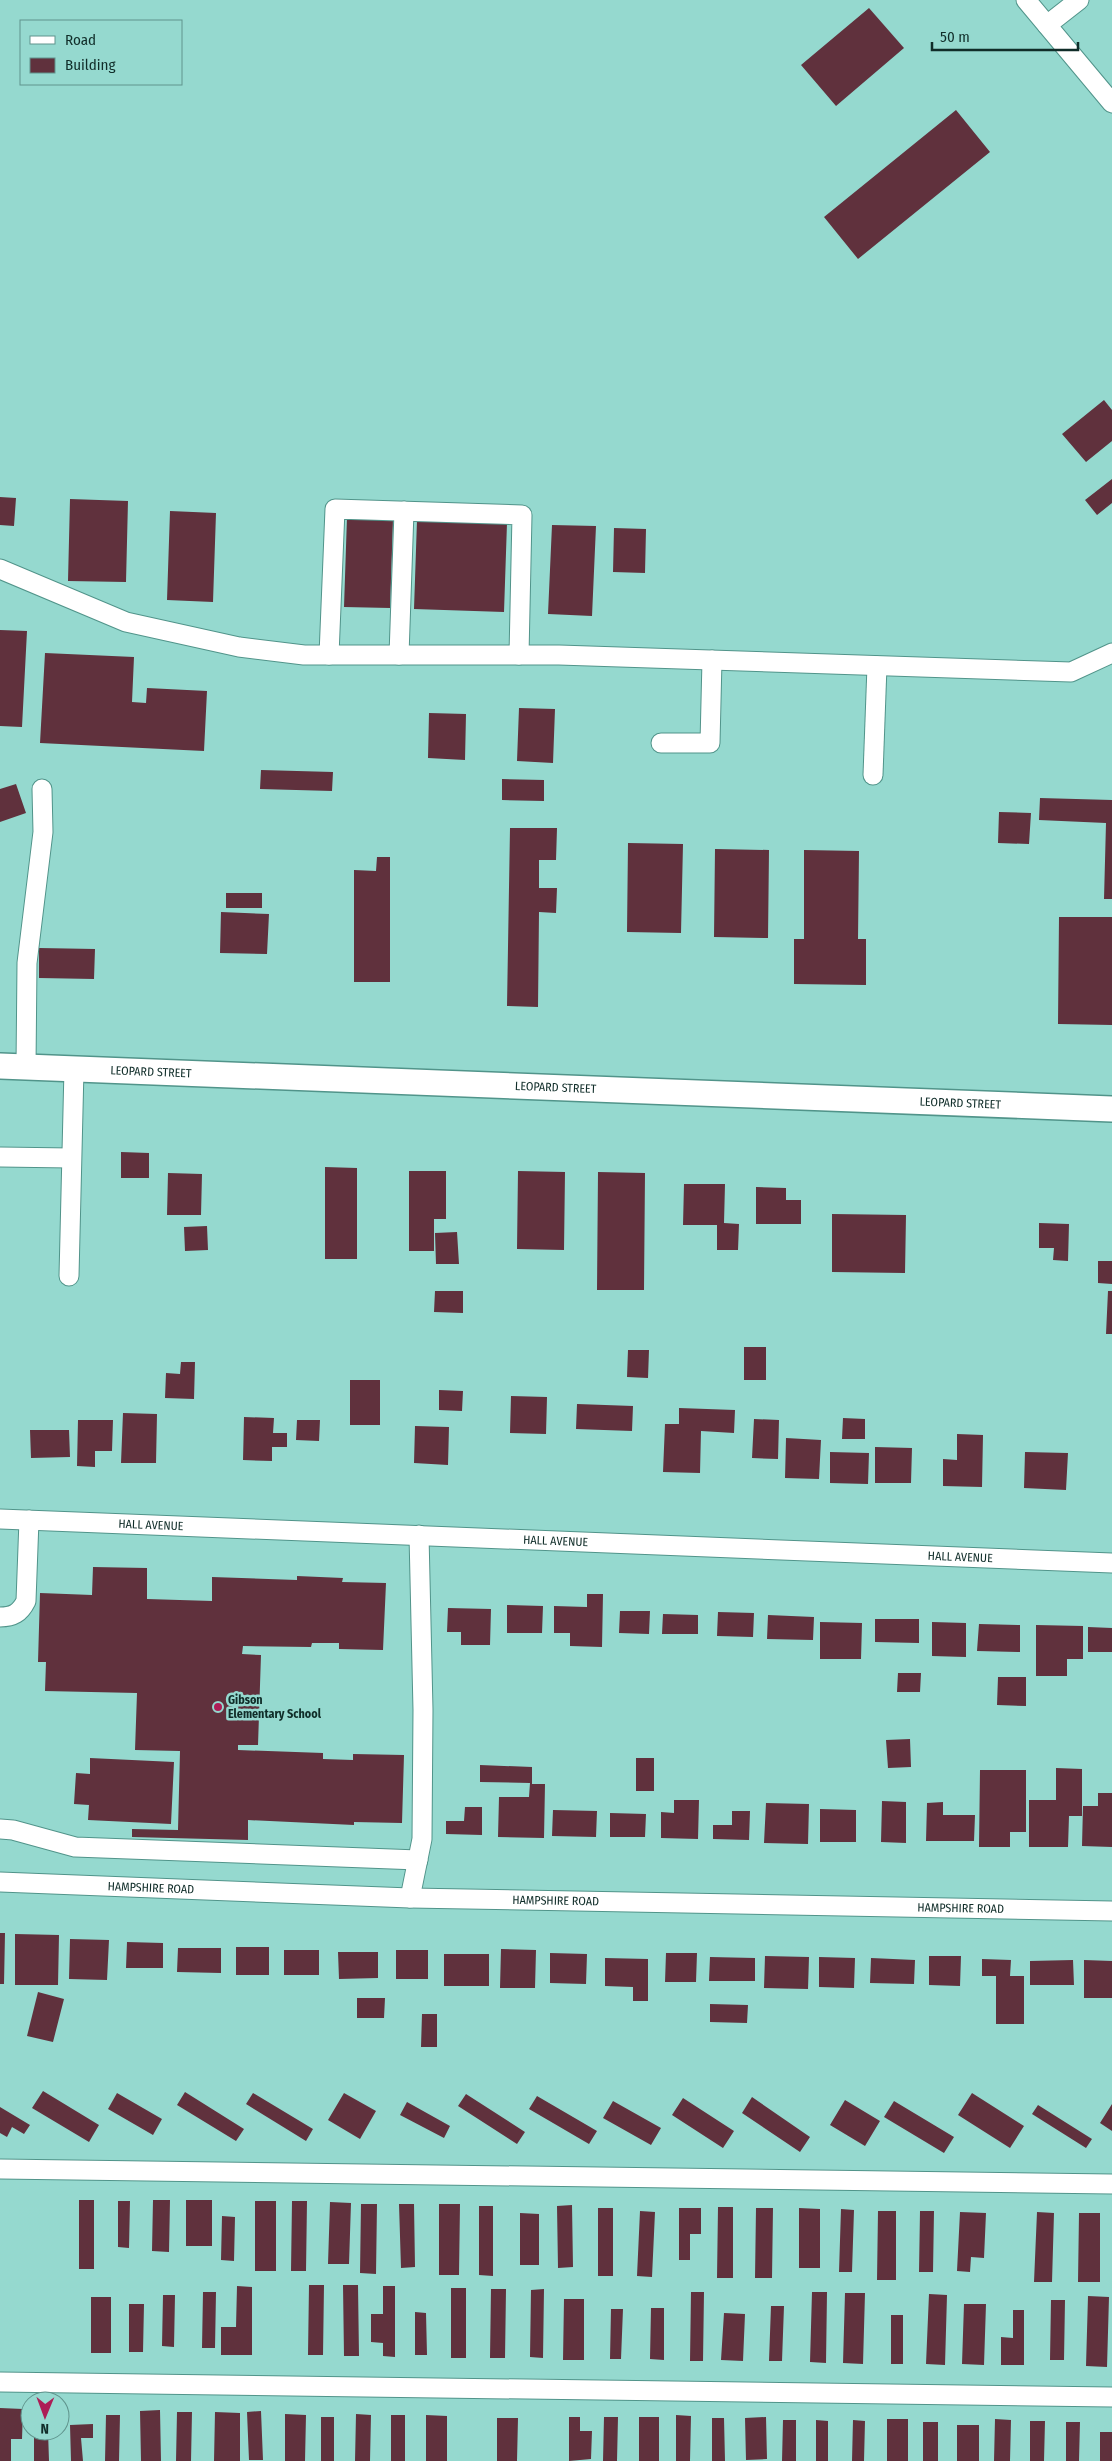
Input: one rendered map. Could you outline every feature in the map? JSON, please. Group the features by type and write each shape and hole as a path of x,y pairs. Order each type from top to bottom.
{"main road":[{"name":"LEOPARD STREET","path":"0,1066 1112,1109"}],"street":[{"path":"1026,0 1047,25 1105,81 1112,103"},
{"path":"1047,25 1079,0"},
{"path":"329,655 335,509 522,515 519,655"},
{"path":"398,655 404,511"},
{"path":"0,569 126,622 239,647 304,655 519,655 1071,672 1112,653"},
{"path":"660,743 710,743 712,660"},
{"path":"873,775 877,666"},
{"path":"26,1067 26,963 44,832 42,789"},
{"path":"69,1276 74,1069"},
{"path":"0,1156 71,1158"},
{"name":"HALL AVENUE","path":"0,1519 1112,1563"},
{"path":"0,1617 10,1617 21,1611 26,1601 29,1520"},
{"path":"410,1898 422,1839 419,1535"},
{"path":"0,1829 13,1830 75,1847 418,1860"},
{"name":"HAMPSHIRE ROAD","path":"0,1882 410,1898 1112,1911"},
{"path":"0,2169 1112,2184"},
{"path":"0,2382 1112,2397"}],"building":[{"path":"869,8 904,48 836,106 801,65"},
{"path":"956,110 990,152 858,259 824,217"},
{"path":"1104,400 1112,410 1112,441 1086,462 1062,434"},
{"path":"1112,479 1112,503 1097,515 1085,500"},
{"path":"0,497 16,498 14,526 0,525"},
{"path":"70,499 128,501 126,582 68,581"},
{"path":"170,511 216,513 213,602 167,600"},
{"path":"347,517 393,519 390,608 344,607"},
{"path":"417,520 507,523 504,612 414,609"},
{"path":"552,525 596,526 592,616 548,614"},
{"path":"614,528 646,529 645,573 613,572"},
{"path":"0,630 27,631 22,727 0,726"},
{"path":"45,653 134,657 132,702 146,703 147,688 207,691 204,751 40,743"},
{"path":"519,708 555,709 553,763 517,761"},
{"path":"429,713 466,714 465,760 428,758"},
{"path":"261,770 333,772 332,791 260,789"},
{"path":"502,779 544,780 544,801 502,800"},
{"path":"16,784 26,813 0,822 0,789"},
{"path":"1040,798 1112,800 1112,899 1104,899 1106,823 1039,820"},
{"path":"999,812 1031,813 1029,844 998,843"},
{"path":"510,828 557,828 556,860 539,860 539,888 557,888 556,913 539,912 538,1007 507,1006"},
{"path":"628,843 683,844 681,933 627,932"},
{"path":"715,849 769,850 768,938 714,937"},
{"path":"804,850 859,851 858,939 866,939 866,985 794,984 794,939 804,939"},
{"path":"377,857 390,857 390,982 354,982 354,870 376,871"},
{"path":"226,893 262,893 262,908 226,908"},
{"path":"221,912 269,914 267,954 220,953"},
{"path":"1059,917 1112,917 1112,1025 1058,1024"},
{"path":"39,948 95,949 94,979 39,978"},
{"path":"121,1152 149,1153 149,1178 121,1178"},
{"path":"325,1167 357,1168 357,1259 325,1259"},
{"path":"409,1171 446,1171 446,1219 434,1219 434,1251 409,1251"},
{"path":"518,1171 565,1172 564,1250 517,1249"},
{"path":"598,1172 645,1173 644,1290 597,1290"},
{"path":"168,1173 202,1174 201,1215 167,1215"},
{"path":"684,1184 725,1184 724,1223 739,1224 738,1250 717,1250 717,1225 683,1225"},
{"path":"756,1187 786,1188 786,1200 801,1200 801,1224 756,1224"},
{"path":"832,1214 906,1215 905,1273 832,1272"},
{"path":"1039,1223 1069,1224 1068,1261 1053,1260 1054,1248 1039,1248"},
{"path":"207,1226 208,1250 185,1251 184,1227"},
{"path":"457,1232 459,1264 436,1264 435,1233"},
{"path":"1098,1261 1112,1261 1112,1284 1098,1283"},
{"path":"435,1291 463,1291 463,1313 434,1312"},
{"path":"1108,1291 1112,1291 1112,1334 1106,1334"},
{"path":"744,1347 766,1347 766,1380 744,1380"},
{"path":"628,1350 649,1350 648,1378 627,1377"},
{"path":"181,1362 195,1362 194,1399 165,1398 166,1373 180,1374"},
{"path":"350,1380 380,1380 380,1425 350,1425"},
{"path":"439,1390 463,1391 462,1411 439,1410"},
{"path":"511,1396 547,1397 546,1434 510,1433"},
{"path":"577,1404 633,1406 632,1431 576,1429"},
{"path":"679,1408 735,1410 734,1433 701,1431 700,1473 663,1472 665,1424 679,1424"},
{"path":"123,1413 157,1414 156,1463 121,1463"},
{"path":"244,1417 274,1418 273,1433 287,1433 287,1447 272,1447 272,1461 243,1460"},
{"path":"843,1418 865,1419 865,1439 842,1439"},
{"path":"754,1419 779,1420 778,1459 752,1458"},
{"path":"78,1420 113,1420 112,1451 95,1451 95,1467 77,1466"},
{"path":"297,1420 320,1420 319,1441 296,1440"},
{"path":"415,1426 449,1427 448,1465 414,1463"},
{"path":"30,1430 69,1430 70,1457 31,1458"},
{"path":"957,1434 983,1435 982,1487 943,1486 943,1459 957,1460"},
{"path":"786,1438 821,1440 819,1479 785,1478"},
{"path":"875,1447 912,1448 911,1483 875,1483"},
{"path":"830,1452 869,1453 868,1484 830,1483"},
{"path":"1025,1452 1068,1453 1066,1490 1024,1488"},
{"path":"93,1567 147,1568 147,1599 212,1601 212,1577 297,1580 297,1576 343,1578 342,1582 386,1583 383,1650 339,1649 339,1643 312,1643 311,1647 243,1646 242,1654 261,1655 258,1745 238,1745 238,1750 323,1753 323,1759 353,1760 353,1754 404,1755 402,1823 354,1822 354,1825 248,1820 248,1840 132,1837 132,1829 178,1830 180,1751 135,1750 137,1693 45,1691 46,1662 38,1662 40,1593 92,1595"},
{"path":"587,1594 603,1594 602,1647 570,1646 570,1633 554,1633 554,1606 587,1607"},
{"path":"507,1605 543,1606 542,1633 507,1633"},
{"path":"448,1608 491,1609 490,1645 461,1645 461,1632 447,1632"},
{"path":"620,1611 650,1611 649,1634 619,1633"},
{"path":"718,1612 754,1613 753,1637 717,1636"},
{"path":"663,1614 698,1615 698,1634 662,1634"},
{"path":"768,1615 814,1617 813,1640 767,1639"},
{"path":"875,1619 919,1619 919,1643 875,1642"},
{"path":"820,1622 862,1623 861,1659 820,1659"},
{"path":"932,1622 966,1623 966,1657 932,1656"},
{"path":"979,1624 1020,1625 1020,1652 977,1651"},
{"path":"1036,1625 1083,1626 1083,1659 1067,1659 1067,1676 1036,1676"},
{"path":"1088,1627 1112,1628 1112,1652 1088,1652"},
{"path":"898,1673 921,1673 920,1692 897,1692"},
{"path":"998,1677 1026,1677 1026,1706 997,1705"},
{"path":"910,1739 911,1767 888,1768 886,1740"},
{"path":"90,1758 174,1762 171,1824 88,1820 89,1805 74,1804 76,1773 90,1774"},
{"path":"636,1758 654,1758 654,1791 636,1791"},
{"path":"480,1765 532,1767 532,1784 545,1784 544,1838 498,1837 499,1797 529,1797 530,1783 480,1782"},
{"path":"1056,1768 1082,1769 1082,1816 1069,1816 1068,1847 1029,1847 1029,1800 1056,1800"},
{"path":"980,1770 1026,1770 1026,1832 1010,1832 1010,1847 979,1847"},
{"path":"1098,1793 1112,1793 1112,1847 1082,1846 1083,1806 1098,1806"},
{"path":"674,1800 699,1800 698,1839 661,1838 661,1812 674,1813"},
{"path":"882,1801 906,1802 906,1843 881,1842"},
{"path":"943,1802 943,1815 975,1815 974,1841 926,1841 927,1803"},
{"path":"766,1803 809,1804 808,1844 764,1843"},
{"path":"465,1807 482,1807 482,1835 446,1834 446,1821 464,1821"},
{"path":"820,1809 856,1810 856,1842 820,1842"},
{"path":"553,1810 597,1811 596,1837 552,1836"},
{"path":"732,1811 750,1811 749,1840 713,1839 713,1825 732,1825"},
{"path":"610,1813 646,1814 645,1837 610,1837"},
{"path":"0,1933 5,1933 4,1984 0,1984"},
{"path":"15,1934 59,1935 58,1985 15,1985"},
{"path":"70,1939 109,1940 107,1980 69,1979"},
{"path":"127,1942 163,1943 163,1968 126,1968"},
{"path":"236,1947 269,1947 269,1975 236,1975"},
{"path":"178,1948 221,1948 221,1973 177,1972"},
{"path":"501,1949 536,1950 535,1988 500,1988"},
{"path":"284,1950 319,1950 319,1975 284,1975"},
{"path":"396,1950 428,1950 428,1979 396,1979"},
{"path":"338,1952 378,1952 378,1978 339,1979"},
{"path":"550,1953 587,1954 586,1984 550,1983"},
{"path":"666,1953 697,1953 696,1982 665,1982"},
{"path":"444,1954 489,1954 489,1986 444,1986"},
{"path":"765,1956 809,1957 808,1989 764,1988"},
{"path":"929,1956 961,1956 960,1986 929,1985"},
{"path":"710,1957 755,1958 755,1981 709,1981"},
{"path":"819,1957 855,1958 854,1988 819,1987"},
{"path":"605,1958 648,1959 648,2001 633,2001 633,1987 605,1986"},
{"path":"871,1958 915,1960 914,1984 870,1983"},
{"path":"982,1959 1011,1960 1010,1976 1024,1976 1024,2024 996,2024 996,1976 982,1976"},
{"path":"1073,1960 1074,1985 1030,1985 1030,1961"},
{"path":"1084,1960 1112,1961 1112,1998 1084,1998"},
{"path":"38,1992 64,1999 53,2042 27,2036"},
{"path":"357,1998 385,1998 384,2018 357,2018"},
{"path":"710,2004 748,2005 747,2023 710,2022"},
{"path":"422,2014 437,2014 437,2047 421,2047"},
{"path":"43,2091 99,2125 89,2142 32,2108"},
{"path":"185,2092 244,2129 236,2141 177,2105"},
{"path":"117,2093 162,2119 153,2135 108,2109"},
{"path":"253,2093 313,2129 306,2141 246,2104"},
{"path":"344,2093 376,2111 360,2139 328,2120"},
{"path":"972,2093 1024,2126 1010,2148 958,2115"},
{"path":"466,2094 525,2132 517,2144 458,2106"},
{"path":"537,2096 597,2131 589,2144 529,2109"},
{"path":"752,2097 810,2137 800,2152 742,2113"},
{"path":"683,2098 734,2131 723,2148 672,2115"},
{"path":"845,2100 880,2121 865,2146 830,2125"},
{"path":"613,2101 661,2128 651,2145 603,2118"},
{"path":"894,2101 954,2137 944,2153 884,2117"},
{"path":"407,2102 450,2126 444,2138 400,2115"},
{"path":"1112,2104 1112,2131 1100,2123"},
{"path":"1038,2105 1092,2139 1086,2148 1032,2114"},
{"path":"0,2107 30,2125 24,2134 12,2127 7,2137 0,2133"},
{"path":"79,2200 94,2200 94,2269 79,2269"},
{"path":"153,2200 170,2200 169,2252 152,2251"},
{"path":"186,2200 212,2200 212,2246 186,2246"},
{"path":"118,2201 130,2201 129,2248 118,2247"},
{"path":"255,2201 276,2201 276,2271 255,2271"},
{"path":"292,2201 307,2201 306,2271 291,2271"},
{"path":"330,2202 351,2203 349,2264 328,2264"},
{"path":"361,2204 377,2204 376,2274 360,2273"},
{"path":"399,2204 414,2204 415,2267 401,2268"},
{"path":"439,2204 460,2204 459,2275 439,2275"},
{"path":"572,2205 573,2267 558,2268 557,2206"},
{"path":"479,2206 493,2206 493,2276 479,2275"},
{"path":"718,2207 733,2207 733,2278 717,2278"},
{"path":"598,2208 613,2208 613,2276 598,2276"},
{"path":"679,2208 701,2208 701,2234 690,2234 690,2260 679,2260"},
{"path":"756,2208 773,2208 772,2278 755,2278"},
{"path":"799,2208 820,2209 820,2268 799,2268"},
{"path":"841,2209 854,2210 852,2272 839,2272"},
{"path":"640,2211 655,2212 652,2277 637,2276"},
{"path":"878,2211 896,2211 896,2280 877,2280"},
{"path":"920,2211 934,2211 933,2272 919,2272"},
{"path":"960,2212 986,2213 984,2258 971,2257 970,2272 957,2271"},
{"path":"1037,2212 1054,2213 1052,2282 1034,2282"},
{"path":"520,2213 539,2214 539,2265 520,2265"},
{"path":"1079,2213 1100,2213 1100,2282 1078,2282"},
{"path":"222,2216 235,2217 234,2261 221,2260"},
{"path":"309,2285 324,2285 323,2355 308,2355"},
{"path":"343,2285 358,2285 359,2356 344,2356"},
{"path":"237,2286 252,2287 252,2355 221,2355 221,2327 236,2327"},
{"path":"383,2286 395,2286 395,2357 383,2356 383,2343 371,2342 371,2314 383,2314"},
{"path":"451,2288 466,2288 466,2358 451,2358"},
{"path":"491,2289 506,2289 505,2358 490,2358"},
{"path":"544,2289 543,2358 530,2357 531,2290"},
{"path":"203,2292 216,2292 215,2348 202,2348"},
{"path":"691,2292 704,2292 703,2361 690,2361"},
{"path":"812,2292 827,2292 826,2363 810,2362"},
{"path":"845,2293 865,2293 863,2364 843,2363"},
{"path":"929,2294 947,2295 945,2365 926,2364"},
{"path":"163,2295 175,2295 174,2347 162,2346"},
{"path":"1088,2296 1109,2297 1107,2367 1086,2366"},
{"path":"91,2297 111,2297 111,2353 91,2353"},
{"path":"564,2299 584,2299 584,2360 563,2360"},
{"path":"1051,2300 1065,2300 1064,2360 1050,2360"},
{"path":"129,2304 144,2304 143,2352 129,2352"},
{"path":"964,2304 986,2304 984,2365 962,2364"},
{"path":"771,2306 784,2306 782,2361 769,2361"},
{"path":"651,2308 664,2308 664,2360 650,2359"},
{"path":"611,2309 623,2309 621,2359 610,2359"},
{"path":"1013,2310 1024,2310 1024,2365 1001,2365 1001,2337 1013,2338"},
{"path":"415,2312 426,2313 427,2355 415,2355"},
{"path":"724,2313 745,2314 743,2361 721,2360"},
{"path":"891,2315 903,2315 903,2364 891,2364"},
{"path":"0,2408 20,2409 20,2439 11,2439 11,2461 0,2461"},
{"path":"160,2410 161,2461 141,2461 140,2411"},
{"path":"261,2411 263,2460 249,2460 247,2412"},
{"path":"177,2412 192,2412 191,2461 176,2461"},
{"path":"215,2412 240,2413 240,2461 214,2461"},
{"path":"285,2414 306,2415 305,2461 285,2461"},
{"path":"356,2414 371,2415 370,2461 355,2461"},
{"path":"106,2415 120,2415 119,2461 105,2461"},
{"path":"391,2415 405,2415 405,2461 391,2461"},
{"path":"426,2415 447,2416 447,2461 426,2461"},
{"path":"676,2415 691,2416 690,2461 676,2461"},
{"path":"321,2417 334,2417 334,2461 321,2461"},
{"path":"569,2417 580,2417 580,2431 592,2431 591,2459 569,2461"},
{"path":"604,2417 618,2417 617,2461 603,2461"},
{"path":"639,2417 659,2417 659,2461 639,2461"},
{"path":"766,2417 767,2459 746,2460 745,2418"},
{"path":"497,2418 518,2418 517,2461 497,2461"},
{"path":"712,2418 724,2418 725,2461 712,2461"},
{"path":"887,2419 908,2419 908,2461 887,2461"},
{"path":"995,2419 1011,2420 1010,2461 994,2461"},
{"path":"783,2420 796,2420 796,2461 782,2461"},
{"path":"816,2420 828,2421 828,2461 816,2461"},
{"path":"853,2420 865,2421 864,2461 852,2461"},
{"path":"1030,2421 1045,2421 1044,2461 1030,2461"},
{"path":"923,2422 938,2422 938,2461 923,2461"},
{"path":"1066,2422 1080,2422 1079,2461 1066,2461"},
{"path":"93,2424 93,2438 81,2438 83,2461 71,2461 70,2425"},
{"path":"957,2425 979,2425 979,2461 957,2461"},
{"path":"1100,2432 1112,2432 1112,2461 1100,2461"},
{"path":"34,2441 48,2441 49,2461 34,2461"}],"place":[{"name":"Gibson Elementary School","path":"218,1707"}]}
